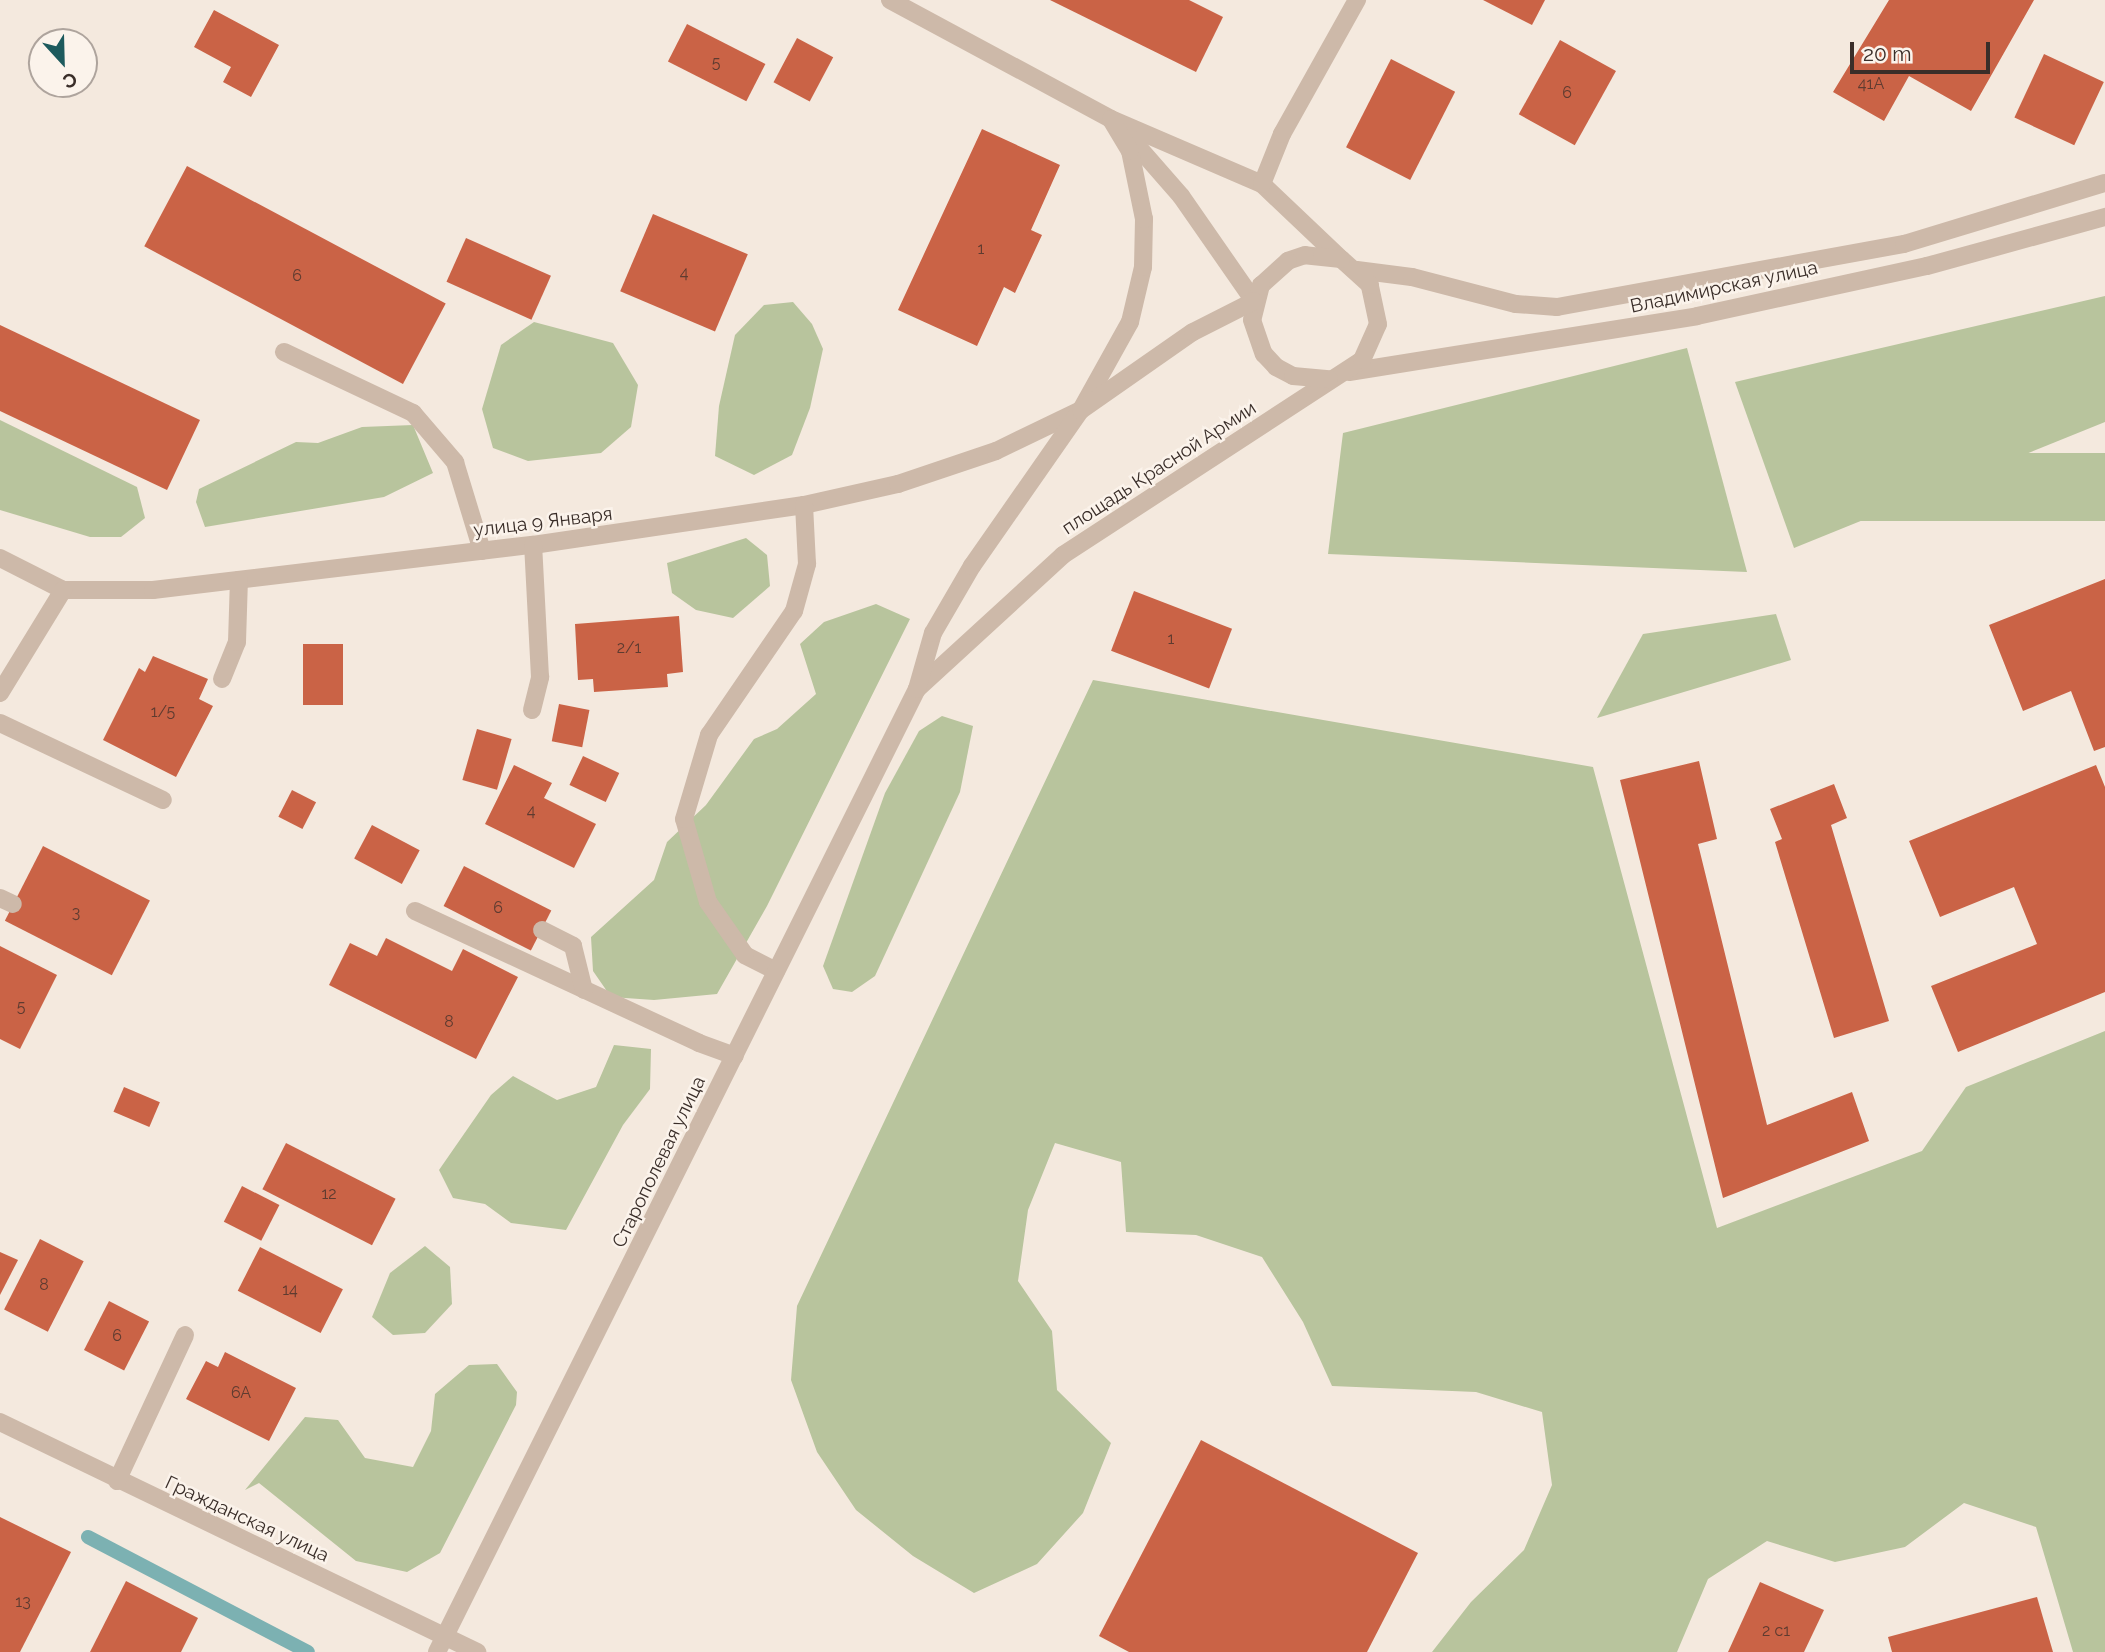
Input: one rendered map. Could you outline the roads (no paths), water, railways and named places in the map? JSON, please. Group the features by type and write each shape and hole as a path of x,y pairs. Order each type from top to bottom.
{"street":[{"path":"890,0 1111,119 1181,196 1254,301 1254,328 1264,354 1293,376 1337,376"},
{"path":"1262,184 1282,134 1357,0"},
{"path":"917,689 933,633 972,565 1081,410 1130,322 1143,267 1144,219 1138,178 1130,150 1111,119"},
{"name":"площадь Красной Армии","path":"917,689 1063,555 1337,376 1373,344 1378,324 1370,285 1262,184 1111,119"},
{"name":"Владимирская улица","path":"1357,270 1412,277 1516,304 1557,307 1904,244 2105,183"},
{"name":"Владимирская улица","path":"1337,376 1697,316 1927,266 2105,217"},
{"path":"1081,410 1193,332 1254,301 1273,271 1288,261 1323,255 1341,259"},
{"path":"284,352 413,413 455,462 482,551"},
{"name":"улица 9 Января","path":"0,558 63,590 153,590 533,545 804,505 898,484 996,451 1081,410"},
{"path":"776,971 745,955 708,902 684,819 709,735 794,611 807,564 804,505"},
{"path":"532,710 540,677 533,545"},
{"path":"222,680 237,642 239,580"},
{"path":"0,693 63,590"},
{"name":"Старополевая улица","path":"442,1644 917,689"},
{"path":"0,723 163,800"},
{"path":"415,911 584,990 735,1056"},
{"path":"542,930 573,946 584,990"},
{"path":"117,1481 185,1335"},
{"name":"Гражданская улица","path":"0,1422 442,1644 477,1652"}],"waterway":[{"path":"88,1537 308,1652"}]}
